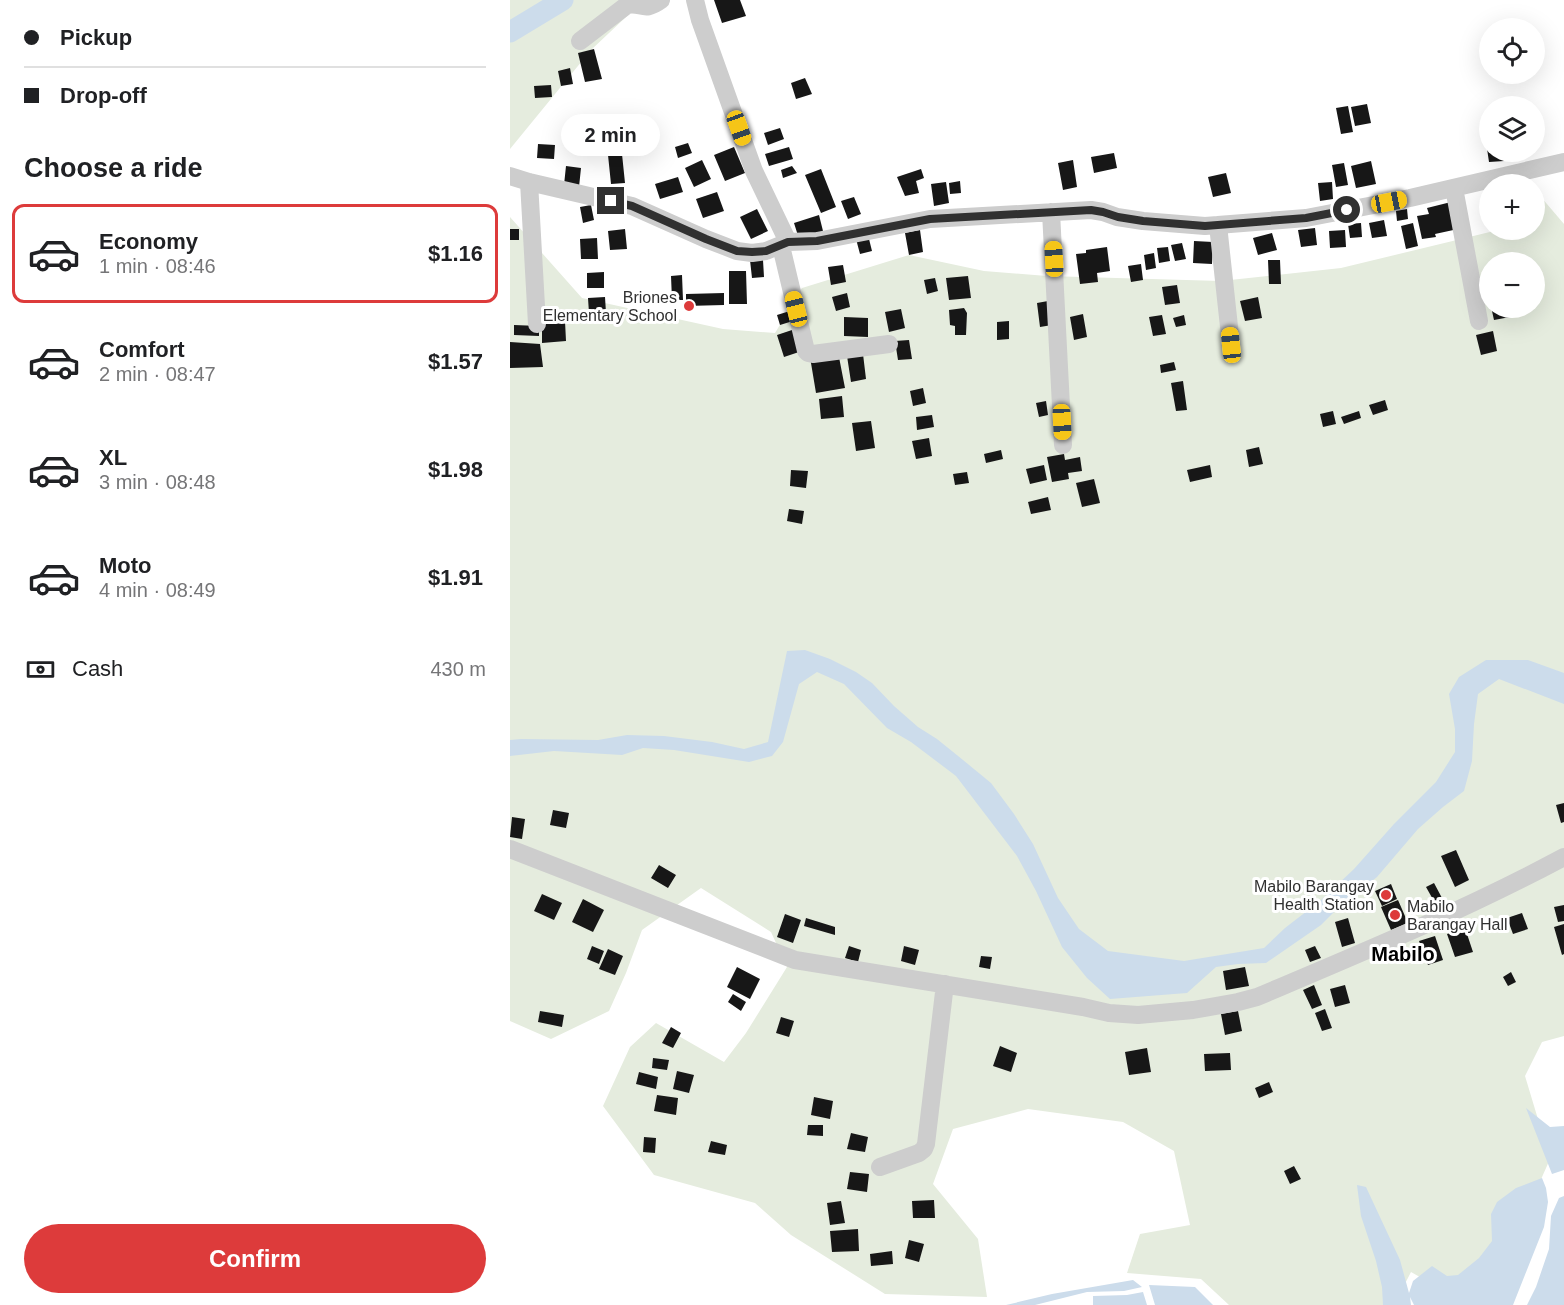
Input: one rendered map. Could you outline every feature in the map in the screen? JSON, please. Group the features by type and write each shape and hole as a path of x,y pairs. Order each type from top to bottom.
{"street":[{"path":"580,41 627,5 653,6 661,0"},
{"path":"695,0 754,171 785,244 806,351 813,354 889,344"},
{"path":"510,176 632,206 737,251 752,252 766,251 785,244 817,241 930,219 1091,210 1143,221 1205,226 1306,218 1410,198 1564,162"},
{"path":"529,182 537,324"},
{"path":"1454,188 1479,321"},
{"path":"1051,212 1063,445"},
{"path":"1218,225 1231,345"},
{"path":"510,849 795,960 1109,1013 1138,1015 1193,1010 1257,997 1389,941 1521,880 1564,857"},
{"path":"880,1167 920,1153 926,1144 945,984"}],"shaded area":[{"path":"510,0 644,0 591,50 510,149"},
{"path":"1545,202 1564,224 1564,1036 1542,1042 1525,1076 1550,1159 1512,1245 1455,1297 1411,1272 1394,1305 1229,1305 1201,1279 1127,1273 1140,1234 1190,1225 1174,1151 1123,1122 1028,1109 953,1129 933,1184 978,1239 987,1297 885,1294 791,1235 755,1203 654,1175 603,1106 630,1047 656,1023 724,1062 746,1033 787,967 771,932 701,888 642,930 609,1011 551,1039 510,1021 510,217 582,298 723,329 775,333 802,288 909,255 984,271 1047,276 1221,281 1341,268 1479,235 1479,240 1545,240"}],"water":[{"path":"805,650 830,659 872,683 918,727 937,739 991,783 1033,844 1058,898 1079,929 1108,951 1184,961 1264,948 1354,869 1436,782 1455,752 1455,729 1449,694 1459,677 1486,660 1528,660 1564,673 1564,704 1499,679 1478,694 1472,761 1464,791 1418,829 1377,877 1339,907 1321,925 1266,963 1216,967 1187,993 1110,999 1087,978 1062,947 1017,856 956,776 911,742 887,728 844,684 817,672 799,684 783,742 772,756 749,762 674,750 643,748 622,755 554,751 510,756 510,740 521,739 598,740 627,735 664,736 744,749 768,742 787,651"},
{"path":"1526,1108 1550,1127 1564,1126 1564,1170 1552,1174"},
{"path":"1542,1178 1548,1202 1544,1227 1513,1305 1414,1305 1410,1297 1411,1305 1383,1305 1382,1287 1361,1216 1357,1185 1366,1187 1400,1260 1409,1293 1413,1281 1432,1266 1447,1276 1458,1275 1479,1258 1492,1241 1491,1214 1497,1202 1516,1188"},
{"path":"1564,1196 1564,1305 1527,1305 1549,1249 1551,1216 1559,1198"},
{"path":"1133,1280 1142,1287 1124,1291 1087,1292 1035,1305 1006,1305 1052,1294"},
{"path":"1149,1285 1195,1287 1213,1305 1155,1305"},
{"path":"1143,1292 1147,1305 1093,1305 1093,1296"}],"building":[{"path":"714,0 740,0 746,16 722,23"},
{"path":"594,49 602,79 585,82 578,53"},
{"path":"570,68 573,84 561,86 558,71"},
{"path":"805,78 812,94 796,99 791,83"},
{"path":"551,85 552,97 535,98 534,86"},
{"path":"1367,104 1371,123 1355,126 1351,107"},
{"path":"1348,106 1353,132 1341,134 1336,108"},
{"path":"618,126 621,145 608,146 606,128"},
{"path":"780,128 784,139 768,145 764,133"},
{"path":"688,143 692,153 678,158 675,147"},
{"path":"538,144 555,145 554,159 537,158"},
{"path":"734,147 745,173 725,181 714,155"},
{"path":"789,147 793,159 769,166 765,154"},
{"path":"1114,153 1117,168 1094,173 1091,157"},
{"path":"622,154 625,183 611,184 608,155"},
{"path":"702,160 711,179 694,187 685,168"},
{"path":"1073,160 1077,187 1063,190 1058,163"},
{"path":"1371,161 1376,184 1356,188 1351,166"},
{"path":"1344,163 1348,185 1336,187 1332,165"},
{"path":"566,166 581,168 579,187 564,185"},
{"path":"792,166 797,173 783,178 781,170"},
{"path":"821,169 836,207 821,213 805,175"},
{"path":"921,169 924,178 916,181 919,193 905,196 897,177"},
{"path":"1226,173 1231,193 1213,197 1208,177"},
{"path":"678,177 683,192 660,199 655,184"},
{"path":"960,181 961,193 950,194 949,183"},
{"path":"946,182 949,203 934,206 931,184"},
{"path":"1332,182 1333,199 1320,201 1318,183"},
{"path":"717,192 724,211 703,218 696,199"},
{"path":"854,197 861,214 848,219 841,201"},
{"path":"1451,202 1458,229 1435,234 1436,237 1422,239 1417,216 1429,214 1427,208"},
{"path":"591,205 594,220 583,223 580,207"},
{"path":"757,209 768,231 751,239 740,217"},
{"path":"1407,209 1408,219 1397,221 1396,211"},
{"path":"819,215 824,235 800,242 794,223"},
{"path":"1384,220 1387,236 1372,238 1369,223"},
{"path":"1361,223 1362,237 1350,238 1348,224"},
{"path":"1413,223 1418,246 1406,249 1401,226"},
{"path":"1315,228 1317,245 1301,247 1298,230"},
{"path":"510,229 519,229 519,240 510,240"},
{"path":"625,229 627,249 610,250 608,231"},
{"path":"920,230 923,252 909,255 905,233"},
{"path":"1345,230 1346,247 1330,248 1329,231"},
{"path":"1272,233 1277,250 1258,255 1253,238"},
{"path":"868,235 872,251 860,254 856,239"},
{"path":"597,238 598,259 581,259 580,239"},
{"path":"1194,241 1213,242 1212,264 1193,263"},
{"path":"1182,243 1186,259 1175,261 1171,245"},
{"path":"1107,247 1110,271 1097,273 1098,282 1080,284 1076,254"},
{"path":"1168,247 1170,261 1159,263 1157,248"},
{"path":"1154,253 1156,268 1146,270 1144,255"},
{"path":"750,260 763,260 764,277 752,278"},
{"path":"1268,260 1280,260 1281,284 1269,284"},
{"path":"1141,264 1143,280 1131,282 1128,266"},
{"path":"843,265 846,282 831,285 828,267"},
{"path":"729,271 746,271 747,304 729,304"},
{"path":"604,272 604,288 587,288 587,273"},
{"path":"682,275 683,300 672,300 671,276"},
{"path":"968,276 971,298 949,300 946,278"},
{"path":"935,278 938,291 927,294 924,280"},
{"path":"1177,285 1180,303 1165,305 1162,287"},
{"path":"724,293 724,305 686,306 686,294"},
{"path":"847,293 850,307 836,311 832,297"},
{"path":"605,297 606,313 589,313 588,298"},
{"path":"1258,297 1262,318 1245,321 1240,301"},
{"path":"1048,301 1052,325 1040,327 1037,303"},
{"path":"964,308 967,313 966,335 955,335 955,326 950,325 949,310"},
{"path":"901,309 905,328 889,332 885,312"},
{"path":"793,310 796,320 780,325 777,315"},
{"path":"1083,314 1087,337 1074,340 1070,317"},
{"path":"1162,315 1166,334 1153,336 1149,317"},
{"path":"1184,315 1186,325 1176,327 1173,318"},
{"path":"844,317 868,318 868,337 844,336"},
{"path":"542,320 565,321 566,341 542,343"},
{"path":"1009,321 1009,339 997,340 997,322"},
{"path":"514,325 539,326 539,336 514,335"},
{"path":"795,329 802,351 784,357 777,335"},
{"path":"1493,331 1497,351 1481,355 1476,335"},
{"path":"909,340 912,359 898,360 895,341"},
{"path":"510,342 540,344 543,367 510,368"},
{"path":"838,352 845,388 816,393 810,357"},
{"path":"863,354 866,379 851,382 847,356"},
{"path":"1174,362 1176,370 1161,373 1160,365"},
{"path":"1183,381 1187,410 1176,411 1171,383"},
{"path":"923,388 926,403 913,406 910,391"},
{"path":"842,396 844,417 821,419 819,399"},
{"path":"1385,400 1388,410 1373,415 1369,405"},
{"path":"1046,401 1048,415 1039,417 1036,403"},
{"path":"1333,411 1336,424 1323,427 1320,414"},
{"path":"1359,411 1361,418 1344,424 1341,417"},
{"path":"932,415 934,427 917,430 916,417"},
{"path":"871,421 875,448 856,451 852,423"},
{"path":"929,438 932,456 916,459 912,441"},
{"path":"1259,447 1263,464 1249,467 1246,450"},
{"path":"1001,450 1003,459 986,463 984,454"},
{"path":"1064,454 1065,460 1080,457 1082,471 1068,473 1069,479 1052,482 1047,457"},
{"path":"1044,465 1047,480 1030,484 1026,469"},
{"path":"1210,465 1212,477 1190,482 1187,470"},
{"path":"791,470 808,471 806,488 790,486"},
{"path":"967,472 969,483 955,485 953,474"},
{"path":"1094,479 1100,503 1082,507 1076,483"},
{"path":"1048,497 1051,510 1031,514 1028,502"},
{"path":"789,509 804,511 802,524 787,521"},
{"path":"1564,803 1564,822 1561,823 1556,805"},
{"path":"553,810 569,813 566,828 550,825"},
{"path":"512,817 525,819 522,839 510,837"},
{"path":"1456,850 1469,880 1455,887 1441,856"},
{"path":"659,865 676,875 668,888 651,878"},
{"path":"1434,883 1442,898 1435,903 1426,887"},
{"name":"Mabilo Barangay Health Station","path":"1391,884 1397,899 1382,906 1375,891"},
{"path":"542,894 562,903 554,920 534,911"},
{"path":"583,899 604,910 593,932 572,922"},
{"name":"Mabilo Barangay Hall","path":"1398,900 1408,923 1391,930 1381,907"},
{"path":"1564,905 1564,921 1558,922 1554,907"},
{"path":"1522,913 1528,929 1513,934 1507,918"},
{"path":"785,914 801,920 793,943 777,937"},
{"path":"806,918 835,927 835,935 804,926"},
{"path":"1348,918 1355,943 1342,947 1335,922"},
{"path":"1564,924 1564,954 1562,955 1554,927"},
{"path":"1465,928 1473,952 1455,957 1447,934"},
{"path":"1435,936 1443,960 1428,965 1419,941"},
{"path":"592,946 604,951 599,964 587,959"},
{"path":"849,946 861,950 858,962 845,958"},
{"path":"904,946 919,950 915,965 901,961"},
{"path":"1315,946 1321,958 1310,962 1305,950"},
{"path":"608,949 623,956 615,975 599,969"},
{"path":"981,956 992,957 990,969 979,967"},
{"path":"737,967 760,979 750,999 727,987"},
{"path":"1245,967 1249,986 1226,990 1223,971"},
{"path":"1511,972 1516,982 1508,986 1503,977"},
{"path":"1314,985 1322,1005 1312,1009 1303,990"},
{"path":"1345,985 1350,1003 1335,1007 1330,989"},
{"path":"733,994 746,1002 741,1011 728,1002"},
{"path":"1325,1009 1332,1028 1322,1031 1315,1013"},
{"path":"540,1011 564,1015 562,1027 538,1022"},
{"path":"1238,1011 1242,1031 1225,1035 1221,1014"},
{"path":"781,1017 794,1021 789,1037 776,1033"},
{"path":"671,1027 681,1033 673,1048 662,1043"},
{"path":"1000,1046 1017,1053 1011,1072 993,1066"},
{"path":"1147,1048 1151,1072 1129,1075 1125,1052"},
{"path":"1230,1053 1231,1070 1205,1071 1204,1054"},
{"path":"653,1058 669,1060 667,1070 652,1068"},
{"path":"677,1071 694,1075 689,1093 673,1089"},
{"path":"639,1072 658,1077 656,1089 636,1084"},
{"path":"1269,1082 1273,1092 1259,1098 1255,1088"},
{"path":"657,1095 678,1098 676,1115 654,1111"},
{"path":"814,1097 833,1101 830,1119 811,1115"},
{"path":"808,1125 823,1125 823,1136 807,1135"},
{"path":"851,1133 868,1137 865,1152 847,1149"},
{"path":"644,1137 656,1138 655,1153 643,1152"},
{"path":"711,1141 727,1145 725,1155 708,1152"},
{"path":"1294,1166 1301,1179 1290,1184 1284,1171"},
{"path":"850,1172 869,1174 867,1192 847,1189"},
{"path":"934,1200 935,1218 913,1218 912,1201"},
{"path":"841,1201 845,1223 830,1225 827,1203"},
{"path":"858,1229 859,1251 832,1252 830,1231"},
{"path":"909,1240 924,1244 919,1262 905,1258"},
{"path":"892,1251 893,1264 871,1266 870,1254"}],"waterway":[{"path":"510,32 563,0"}],"place":[{"name":"Briones Elementary School","path":"689,306"},
{"name":"Mabilo Barangay Health Station","path":"1386,895"},
{"name":"Mabilo Barangay Hall","path":"1395,915"}],"district":[{"name":"Mabilo","path":"1403,954"}],"route":[{"path":"611,201 632,206 737,251 752,252 766,251 788,242 817,241 930,219 1091,210 1143,221 1205,226 1306,218 1347,210"}]}
